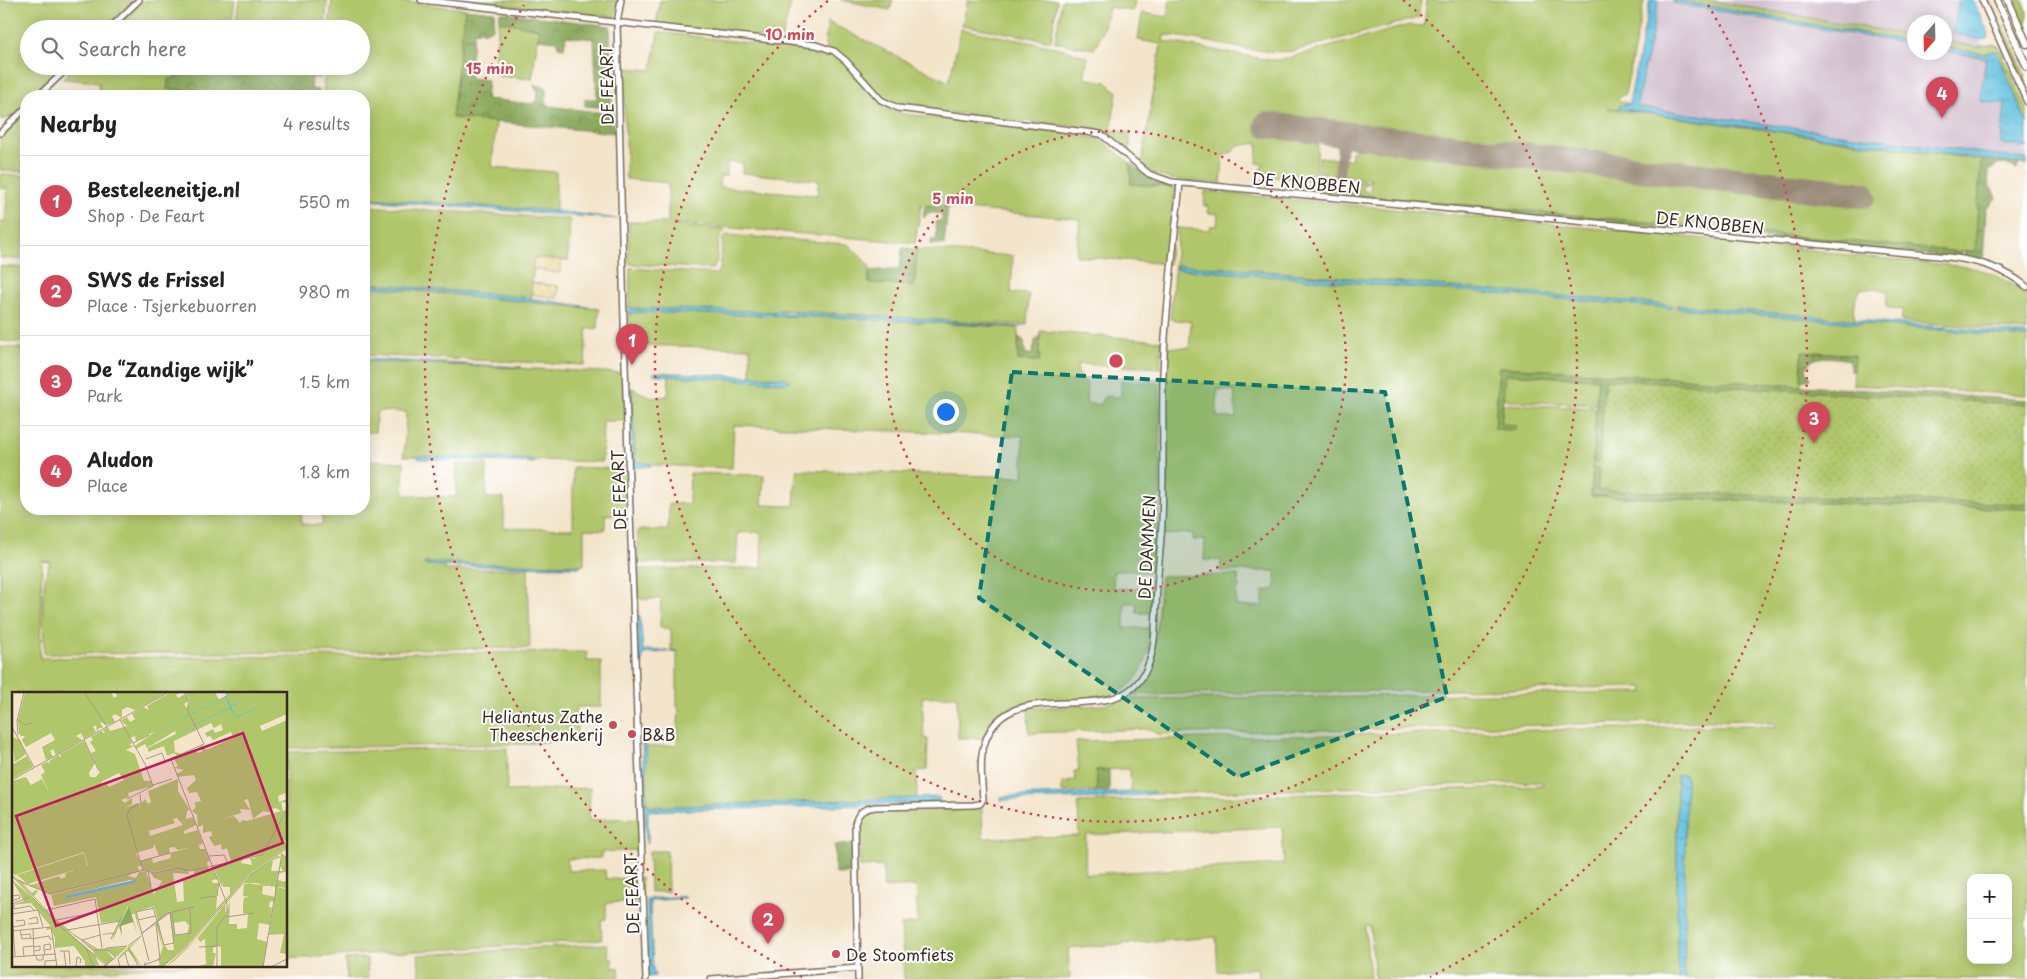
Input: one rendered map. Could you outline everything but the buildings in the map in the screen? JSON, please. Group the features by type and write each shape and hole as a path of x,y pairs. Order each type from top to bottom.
{"highway":[{"path":"1996,0 2027,67"},
{"path":"2008,0 2027,44"}],"street":[{"path":"119,20 138,0"},
{"name":"DE KNOBBEN","path":"421,0 816,45 834,50 881,100 898,108 1101,134 1149,174 1157,178 1180,183 1956,258 1993,266 2027,287"},
{"name":"DE FEART","path":"621,0 617,23 625,355 646,979"},
{"path":"1982,0 2027,102"},
{"path":"44,90 60,75"},
{"path":"0,133 20,114"},
{"name":"DE DAMMEN","path":"858,968 855,824 863,809 875,807 976,805 982,802 982,758 984,747 992,729 1005,716 1020,706 1098,702 1118,698 1140,682 1150,660 1154,635 1162,522 1165,338 1180,183"},
{"path":"711,979 858,968 858,979"}],"highlighted area":[{"path":"1012,372 1385,392 1447,697 1238,777 979,598"}],"shaded area":[{"path":"1654,0 1962,0 2027,137 2027,162 1632,108"}],"green space":[{"path":"0,0 133,0 113,20 20,20 20,75 56,75 40,90 20,90 20,109 8,118 0,119"},
{"path":"143,0 235,0 232,20 122,20"},
{"path":"239,0 327,0 326,20 236,20"},
{"path":"332,0 408,2 465,9 452,117 496,122 492,167 556,172 556,211 370,198 370,90 323,90 324,75 370,75 370,20 330,20"},
{"path":"459,0 618,0 615,17 612,17"},
{"path":"660,0 792,0 781,40 656,25"},
{"path":"841,0 893,0 890,10"},
{"path":"968,0 1057,0 1051,41 962,25"},
{"path":"1062,0 1135,0 1133,11 1109,7 1103,29 1094,49 1055,42"},
{"path":"1170,0 1421,0 1418,18 1293,51 1260,51 1164,35 1163,41 1269,60 1281,60 1409,25 1424,26 1427,0 1644,0 1625,94 1619,97 1618,100 1629,104 1619,106 1618,109 1607,108 1981,160 1975,251 1962,252 1316,191 1316,181 1325,182 1324,189 1358,192 1358,179 1367,181 1366,184 1363,184 1363,191 1370,192 1371,185 1368,184 1372,179 1340,175 1341,159 1351,160 1352,152 1362,145 1862,203 1864,187 1322,123 1320,125 1267,119 1265,130 1319,137 1314,181 1272,177 1272,173 1260,171 1263,164 1257,163 1258,143 1236,146 1234,151 1223,156 1221,183 1166,178 1147,169 1142,162 1161,44 1138,40 1142,13 1167,17"},
{"path":"1674,0 1706,0 1907,35 1907,41"},
{"path":"1985,0 1989,0 2018,59 2026,83 2027,94"},
{"path":"2010,0 2022,0 2027,11 2027,39"},
{"path":"465,9 495,12 493,28 486,32 474,31 469,78 488,80 486,99 533,104 537,99 538,90 534,85 546,87 546,102 549,106 611,114 613,115 614,131 616,133 452,118"},
{"path":"500,12 610,26 612,108 585,106 585,99 597,99 594,39 566,36 564,48 558,47 558,41 538,39 539,29 499,21"},
{"path":"499,21 539,29 532,79 499,76 493,71"},
{"path":"828,22 949,82 961,29 1060,48 1088,57 1084,78 1106,82 1117,92 1111,130 1130,133 1130,155 1096,129 918,109 890,103 884,100 851,64 825,46"},
{"path":"658,32 824,52 839,59 881,104 903,114 1075,134 1100,139 1130,163 1131,184 1176,188 1169,264 1076,256 1080,219 921,205 915,243 672,223 672,225 726,230 718,243 717,259 713,269 630,264 628,261 629,222 668,223 668,183 626,179 623,68 652,70","holes":["728,162 743,163 742,173 819,180 817,195 719,187 720,176 726,176"]},
{"path":"1952,42 1978,47 1994,44 1999,47 2027,109 2027,123 1997,52 1984,54 1952,48"},
{"path":"66,75 176,75 167,89 177,90 98,90 99,82 63,79"},
{"path":"176,75 320,75 320,78 312,77 311,89 319,90 167,89 168,79 175,79"},
{"path":"20,117 20,172 0,170 0,136"},
{"path":"1319,157 1339,159 1337,175 1318,172"},
{"path":"1989,158 2019,162 2017,170 2003,164 1992,168 1989,172 1988,184 1997,197 1986,209 1983,262 1964,258 1965,252 1975,251 1981,160"},
{"path":"1130,163 1148,177 1168,187 1131,184"},
{"path":"0,174 20,176 20,260 0,258 0,222 5,222 8,189 0,188"},
{"path":"1205,191 1790,247 1968,267 1985,271 2000,278 2014,286 2027,297 2027,331 1901,321 1903,310 1886,307 1888,291 1862,288 1854,304 1853,312 1856,320 1677,305 1677,308 2027,337 2027,395 1853,385 1855,355 1802,351 1801,386 1499,367 1495,429 1515,430 1501,425 1503,404 1596,408 1591,496 2027,509 2027,979 1687,979 1684,970 1685,775 1677,776 1679,979 1375,979 1370,926 1365,927 1370,979 1258,979 1257,968 1218,972 1216,937 1068,948 1070,979 904,979 901,925 918,923 916,886 884,888 883,866 860,867 859,822 866,812 982,808 983,838 1079,836 1078,802 1544,786 1542,782 1154,794 1154,792 1131,793 1130,769 1096,770 1097,791 1062,792 1062,783 1069,783 1069,781 1075,780 1074,771 1079,771 1076,741 1751,725 1775,728 1774,724 1752,720 1156,734 1150,729 1029,733 1028,708 1103,705 1124,699 1644,692 1643,687 1131,695 1144,681 1154,658 1161,576 1238,575 1239,589 1236,592 1236,606 1263,606 1263,591 1276,589 1275,571 1220,571 1221,560 1204,560 1205,540 1193,540 1193,533 1164,535 1167,480 1167,347 1189,348 1191,322 1170,319 1178,228 1209,230 1210,226 1217,226 1218,214 1208,213 1208,206 1204,206","holes":["1176,266 1230,268 1446,286 1447,288 1446,290 1176,269","1449,287 1672,305 1672,307 1512,295","1217,390 1234,391 1236,418 1217,417","1282,827 1284,864 1085,874 1086,835"]},
{"path":"1316,191 1962,252 1961,258 1317,194"},
{"path":"925,205 948,207 944,245 930,244 932,239 937,239 936,222 942,220 942,214 929,212 924,218"},
{"path":"370,206 570,219 568,261 534,258 531,298 370,284"},
{"path":"727,235 848,244 870,266 869,283 914,286 917,249 1013,256 1011,293 1029,294 1027,325 779,310 777,312 629,308 630,268 716,274 720,269 723,238"},
{"path":"902,248 917,249 914,286 869,283 869,271 900,268"},
{"path":"0,266 20,268 20,343 0,341"},
{"path":"370,287 599,309 598,328 587,329 585,365 370,355"},
{"path":"635,312 829,317 1018,328 1018,360 1039,361 1040,331 1162,341 1160,368 1077,364 1078,373 1087,384 1086,403 1101,405 1102,399 1106,396 1121,397 1121,381 1160,383 1160,485 1154,571 1114,571 1113,588 1153,590 1151,613 1137,613 1136,603 1125,603 1124,628 1150,628 1146,659 1133,682 1114,694 1092,699 1042,701 1019,705 998,716 983,738 958,738 957,696 922,697 924,738 928,739 927,770 916,771 917,798 652,807 647,805 645,747 677,745 679,708 677,707 677,651 671,650 671,629 660,628 661,599 639,599 638,569 762,568 761,532 738,533 736,563 641,563 638,560 638,530 668,530 669,504 689,504 690,473 764,475 762,505 794,506 796,470 1023,477 1023,436 734,425 732,468 651,465 635,461 632,388 652,398 668,396 669,376 738,379 785,378 751,376 750,348 632,345 629,314"},
{"path":"1040,335 1039,361 1018,360 1019,337 1024,341 1025,352 1030,355 1033,353 1035,341"},
{"path":"0,347 20,348 20,515 301,515 302,524 322,525 322,515 370,515 370,460 404,462 403,488 405,495 456,497 457,464 487,464 486,498 504,498 504,528 573,529 573,467 627,469 628,514 605,515 605,530 584,529 584,565 424,564 445,566 445,570 528,568 530,648 414,649 358,652 44,654 43,595 44,583 50,562 42,561 40,658 587,652 587,661 601,661 601,707 576,707 577,738 525,744 288,748 288,692 12,692 12,966 174,966 0,977"},
{"path":"1802,351 1855,355 1854,371 1850,371 1850,360 1831,357 1819,358 1813,360 1806,369 1810,379 1801,381"},
{"path":"370,361 623,373 626,421 603,421 602,462 404,456 406,412 377,411 375,432 370,432"},
{"path":"1499,367 2027,400 2027,405 1605,379 1603,405 1596,405 1598,379 1505,374 1501,424 1515,425 1515,430 1495,429"},
{"path":"1504,374 1598,379 1596,405 1512,401 1503,398"},
{"path":"1605,379 2027,405 2027,504 1598,490 1599,468 1592,467 1593,463 1599,463 1603,409 1596,408 1596,405 1603,405"},
{"path":"1596,408 1603,409 1599,464 1593,463"},
{"path":"1593,467 1599,467 1598,490 2027,504 2027,509 1591,496"},
{"path":"507,748 507,791 590,788 589,820 639,818 640,850 601,852 601,858 567,859 568,871 605,870 606,879 641,878 642,901 606,903 606,919 601,920 602,940 288,959 288,752"},
{"path":"1096,770 1109,770 1109,791 1097,791"},
{"path":"855,844 855,873 835,874 835,845"},
{"path":"649,851 667,851 668,892 650,892"},
{"path":"607,944 609,958 612,958 613,968 619,967 620,977 598,979 420,979 418,955"},
{"path":"367,958 368,979 347,979 345,959"}],"sand":[{"path":"534,258 562,260 560,273 533,269"},
{"path":"532,283 558,286 557,298 531,294"}],"water":[{"path":"1650,0 1659,0 1637,104 1638,107 2027,159 2027,165 1618,109 1621,105 1629,104"},
{"path":"1674,0 1907,41 1907,44 1673,3"},
{"path":"1959,0 1973,0 1988,32 1987,39 1982,40 1953,33"},
{"path":"1952,48 1984,54 1997,52 2027,123 2027,148 2001,143 2005,104 1983,102 1980,100 1986,58 1952,52"},
{"path":"370,198 556,211 618,219 370,200"},
{"path":"1177,265 1446,286 1447,288 1446,290 1176,269"},
{"path":"370,284 531,298 596,308 493,298 484,299 451,293 370,286"},
{"path":"1449,287 1672,305 1671,308 1449,290"},
{"path":"1677,305 2027,334 2027,337 1677,308"},
{"path":"627,308 777,312 779,310 781,312 912,318 1022,327 829,317 635,312 629,314"},
{"path":"370,359 522,367 370,362"},
{"path":"655,372 785,378 790,380 788,383 656,375 653,374"},
{"path":"630,388 632,388 635,461 651,464 651,466 632,468"},
{"path":"419,456 521,459 535,461 535,463 420,459 418,458"},
{"path":"424,563 581,565 581,567 445,566 424,565"},
{"path":"637,615 640,616 643,650 677,651 643,654 641,677 640,676"},
{"path":"642,743 646,743 647,805 652,807 939,797 940,803 648,811 648,843 646,844"},
{"path":"1677,775 1685,775 1686,779 1684,970 1687,979 1679,979 1677,958"},
{"path":"1152,792 1154,794 1105,798 1001,800 1001,797 1010,796"},
{"path":"685,896 685,898 650,901 653,970 655,976 648,977 647,899"}],"taxiway":[{"path":"1339,175 1343,133"}],"runway":[{"path":"1267,125 1863,195"}],"place":[{"name":"Aludon","path":"1942,118"},
{"name":"Besteleeneitje.nl","path":"632,365"},
{"name":"De “Zandige wijk”","path":"1814,443"},
{"name":"Heliantus Zathe Theeschenkerij","path":"613,725"},
{"name":"B&B","path":"632,734"},
{"name":"SWS de Frissel","path":"768,944"},
{"name":"De Stoomfiets","path":"836,954"}]}
